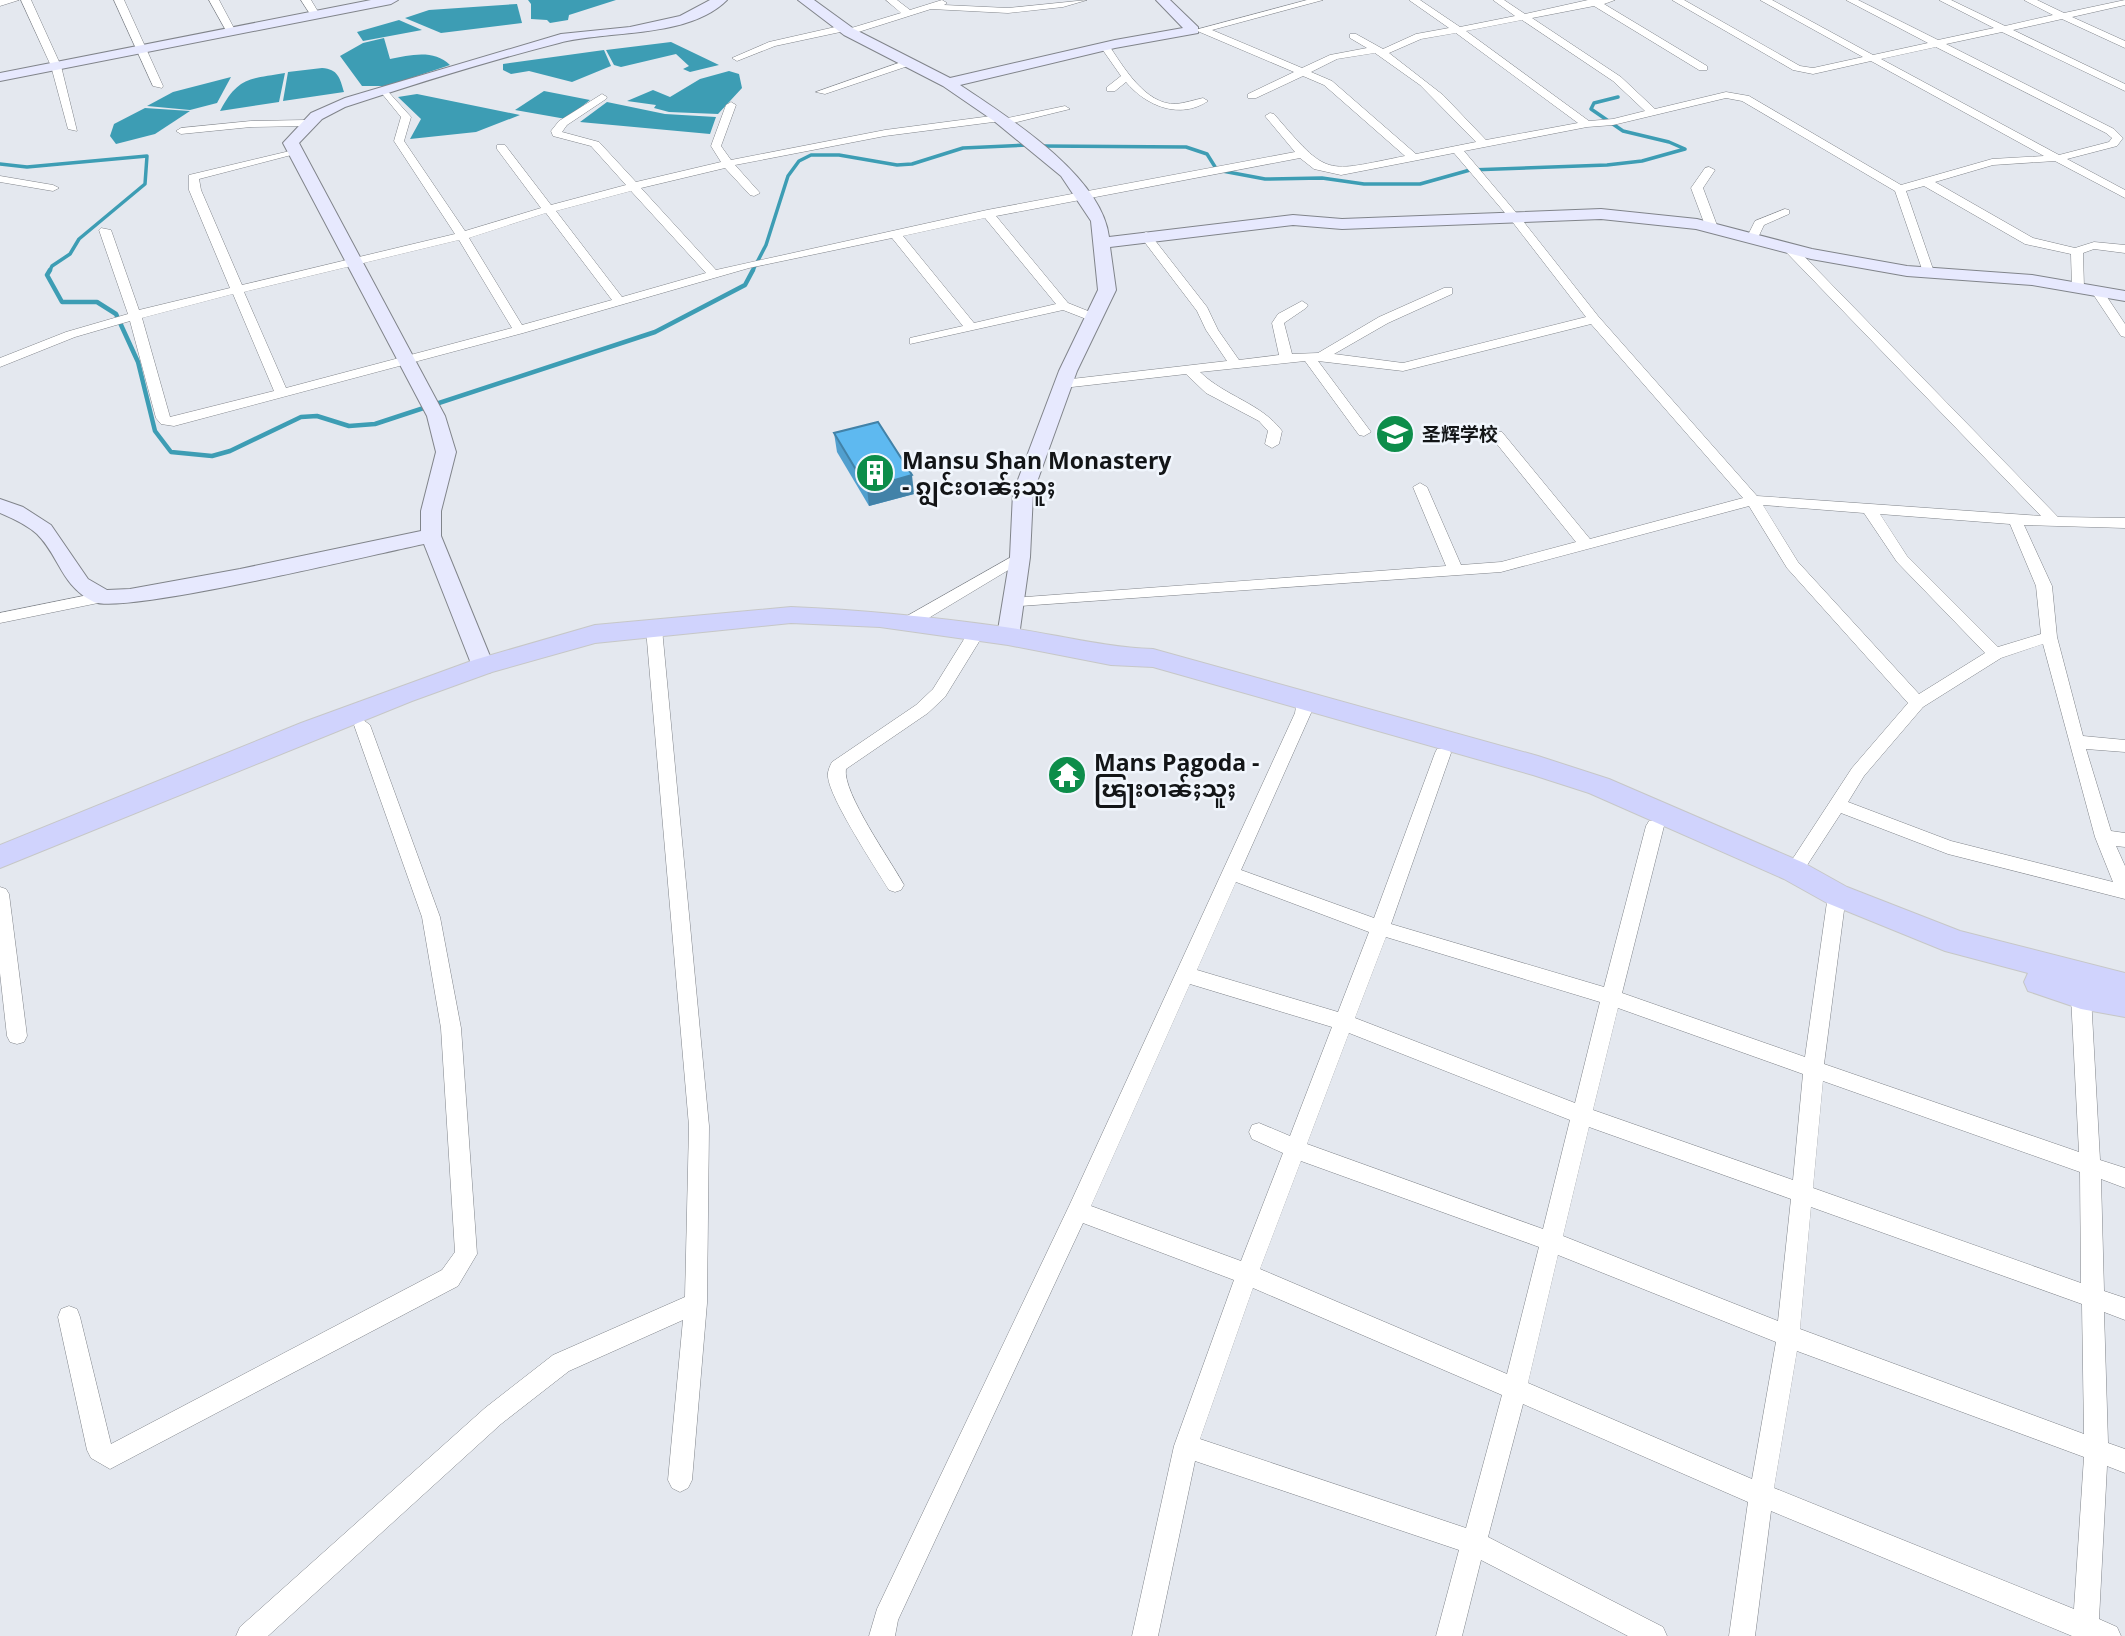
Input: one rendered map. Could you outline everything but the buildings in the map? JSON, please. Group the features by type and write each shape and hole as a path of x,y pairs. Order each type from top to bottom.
{"main road":[{"path":"0,857 310,730 483,666 595,634 791,615 880,619 1008,636 1111,656 1153,676 1304,706 1600,786 1794,871 1837,903 1956,942 2125,986"},
{"path":"0,872 362,725 487,679 599,649 649,630"},
{"path":"1304,706 1443,753 1532,778 1655,826 1952,955 2081,996 2125,1004"}],"street":[{"path":"0,2 14,0"},
{"path":"26,0 56,66 73,130"},
{"path":"119,0 158,86"},
{"path":"214,0 231,32"},
{"path":"306,0 316,15"},
{"path":"0,77 390,0"},
{"path":"483,666 431,536 431,511 446,452 431,406 291,143 305,123 329,108 561,38 631,31 684,19 720,0"},
{"path":"805,0 847,30 948,83 1002,120 1067,173 1099,221 1107,290 1063,384 1023,493 1020,557 1008,636"},
{"path":"891,0 909,14"},
{"path":"737,58 772,44 847,30 933,7 948,0"},
{"path":"933,7 975,13 1049,8 1082,0"},
{"path":"1163,0 1197,30 1328,83 1413,157"},
{"path":"948,83 1105,46 1197,30 1318,0"},
{"path":"1414,0 1587,124"},
{"path":"1498,0 1616,79 1653,113"},
{"path":"1252,96 1334,57 1380,50 1419,36 1610,0"},
{"path":"1677,0 1805,71 1875,59 2119,3"},
{"path":"1766,0 2125,195"},
{"path":"1851,0 2110,131 2118,138 2113,144 2058,158 1992,162 1900,189"},
{"path":"1944,0 2125,89"},
{"path":"2029,0 2125,45"},
{"path":"1593,2 1703,68"},
{"path":"1353,36 1380,50 1465,121 1483,144"},
{"path":"1105,46 1125,78 1151,97 1169,106 1203,102"},
{"path":"821,92 910,62"},
{"path":"1111,89 1125,78"},
{"path":"384,90 406,117 399,141 462,236 519,330"},
{"path":"1270,116 1302,154 1318,167 1341,172 1455,148 1587,124 1613,122 1736,95 1900,189 1927,272"},
{"path":"601,97 562,123 556,131 563,137 595,144 713,274"},
{"path":"731,106 716,146 727,164 754,193"},
{"path":"0,363 110,323 238,289 462,236 549,209 800,146 866,137 912,127 1002,120 1065,109"},
{"path":"181,131 237,125 305,123"},
{"path":"501,146 619,301"},
{"path":"1455,148 1515,218 1594,319 1753,499 1792,565 1917,703"},
{"path":"282,394 195,190 193,177 294,153"},
{"path":"105,230 130,318 166,421 282,394 764,261 987,213 1302,154"},
{"path":"1709,170 1697,188 1712,228"},
{"path":"0,179 53,188"},
{"path":"1926,182 2029,241 2077,252 2094,244 2125,249"},
{"path":"1752,239 1759,223 1785,212"},
{"path":"987,213 1064,306 1094,318"},
{"path":"1102,243 1293,220 1342,224 1601,214 1712,228 1791,250 1907,271 2032,280 2125,296"},
{"path":"895,234 971,328"},
{"path":"1146,236 1203,310 1212,330 1236,364"},
{"path":"1791,250 2055,522"},
{"path":"2077,252 2078,288"},
{"path":"1316,357 1405,308 1448,291"},
{"path":"2097,291 2125,333"},
{"path":"1286,358 1278,323 1282,317 1302,305"},
{"path":"915,341 1064,306"},
{"path":"1063,384 1286,358 1352,359 1380,367 1403,367 1594,319"},
{"path":"1316,357 1364,432"},
{"path":"1191,371 1211,390 1264,418 1275,430 1272,444"},
{"path":"1497,436 1586,544"},
{"path":"1420,487 1456,570"},
{"path":"1012,603 1501,567 1753,499 2015,520 2125,523"},
{"path":"0,505 44,530 80,584 103,597"},
{"path":"1869,509 1902,559 1995,654"},
{"path":"2015,520 2044,586 2049,637 2076,742 2104,836 2125,890"},
{"path":"0,618 103,597 130,596 240,576 431,536"},
{"path":"906,624 1020,557"},
{"path":"649,630 699,1126 696,1303 680,1480"},
{"path":"895,885 845,799 836,777 838,766 922,709 939,693 976,632"},
{"path":"1794,871 1858,772 1917,703 1995,654 2049,637"},
{"path":"882,1636 886,1618 1078,1211 1304,706"},
{"path":"69,1317 99,1450 110,1457 450,1278 466,1254 452,1028 431,917 362,725"},
{"path":"2076,742 2125,746"},
{"path":"1145,1636 1186,1446 1247,1274 1380,928 1443,753"},
{"path":"1838,805 1948,847 2125,890"},
{"path":"1449,1636 1472,1542 1516,1388 1549,1241 1655,826"},
{"path":"2104,836 2125,840"},
{"path":"1230,873 1380,928 1610,997 2125,1178"},
{"path":"0,894 17,1036"},
{"path":"1742,1636 1761,1495 1788,1336 1799,1194 1837,903"},
{"path":"1185,974 1342,1022 1582,1115 2125,1309"},
{"path":"2081,996 2090,1167 2096,1450 2085,1631"},
{"path":"1259,1132 1295,1149 1549,1241 1788,1336 2125,1461"},
{"path":"1078,1211 1247,1274 1761,1495 2085,1631 2108,1636"},
{"path":"248,1636 494,1416 561,1363 696,1303"},
{"path":"1186,1446 1472,1542 1654,1636"}],"water":[{"path":"528,0 616,0 569,15 568,20 550,23 547,20 531,19 531,4"},
{"path":"517,4 522,23 441,33 405,18 429,10"},
{"path":"399,20 422,30 363,41 357,32"},
{"path":"384,38 390,59 429,55 450,65 387,86 362,86 340,56 363,43"},
{"path":"671,42 719,65 690,72 683,69 689,66 676,54 621,67 614,65 606,50"},
{"path":"604,50 611,66 572,82 529,71 511,74 503,70 503,64"},
{"path":"322,68 332,70 338,75 344,92 283,101 288,72"},
{"path":"729,71 739,74 742,88 718,114 669,112 654,108 656,105 627,101 653,90 670,97 700,79"},
{"path":"285,73 279,102 220,111 239,86 253,79"},
{"path":"231,77 217,103 190,110 147,106 173,92"},
{"path":"544,91 590,100 566,119 515,110"},
{"path":"417,94 520,115 476,132 410,139 421,119 398,97"},
{"path":"607,102 665,114 716,117 710,134 580,122"},
{"path":"145,108 190,111 155,134 116,144 110,136 114,124"}],"waterway":[{"path":"1040,146 1186,147 1207,154 1217,170 1265,179 1322,178 1364,184 1420,184 1470,170 1607,165 1642,161 1685,149 1669,142 1623,131 1591,109 1594,103 1618,97"},
{"path":"752,272 766,245 788,176 799,161 811,155 839,155 897,165 912,164 963,148 1027,145"},
{"path":"0,164 27,167 147,156 145,184 79,239 70,254 50,270"},
{"path":"50,270 47,275 62,302 97,302 116,314 138,362 155,431 171,452 212,456 230,451 301,417 317,416 349,426 375,424 655,332 745,285 753,270"}],"place":[{"name":"圣辉学校","path":"1395,434"},
{"name":"Mansu Shan Monastery - ၵျွင်းဝၢၼ်ႈသူႈ","path":"875,473"},
{"name":"Mans Pagoda - ၽြႃးဝၢၼ်ႈသူႈ","path":"1067,775"}]}
